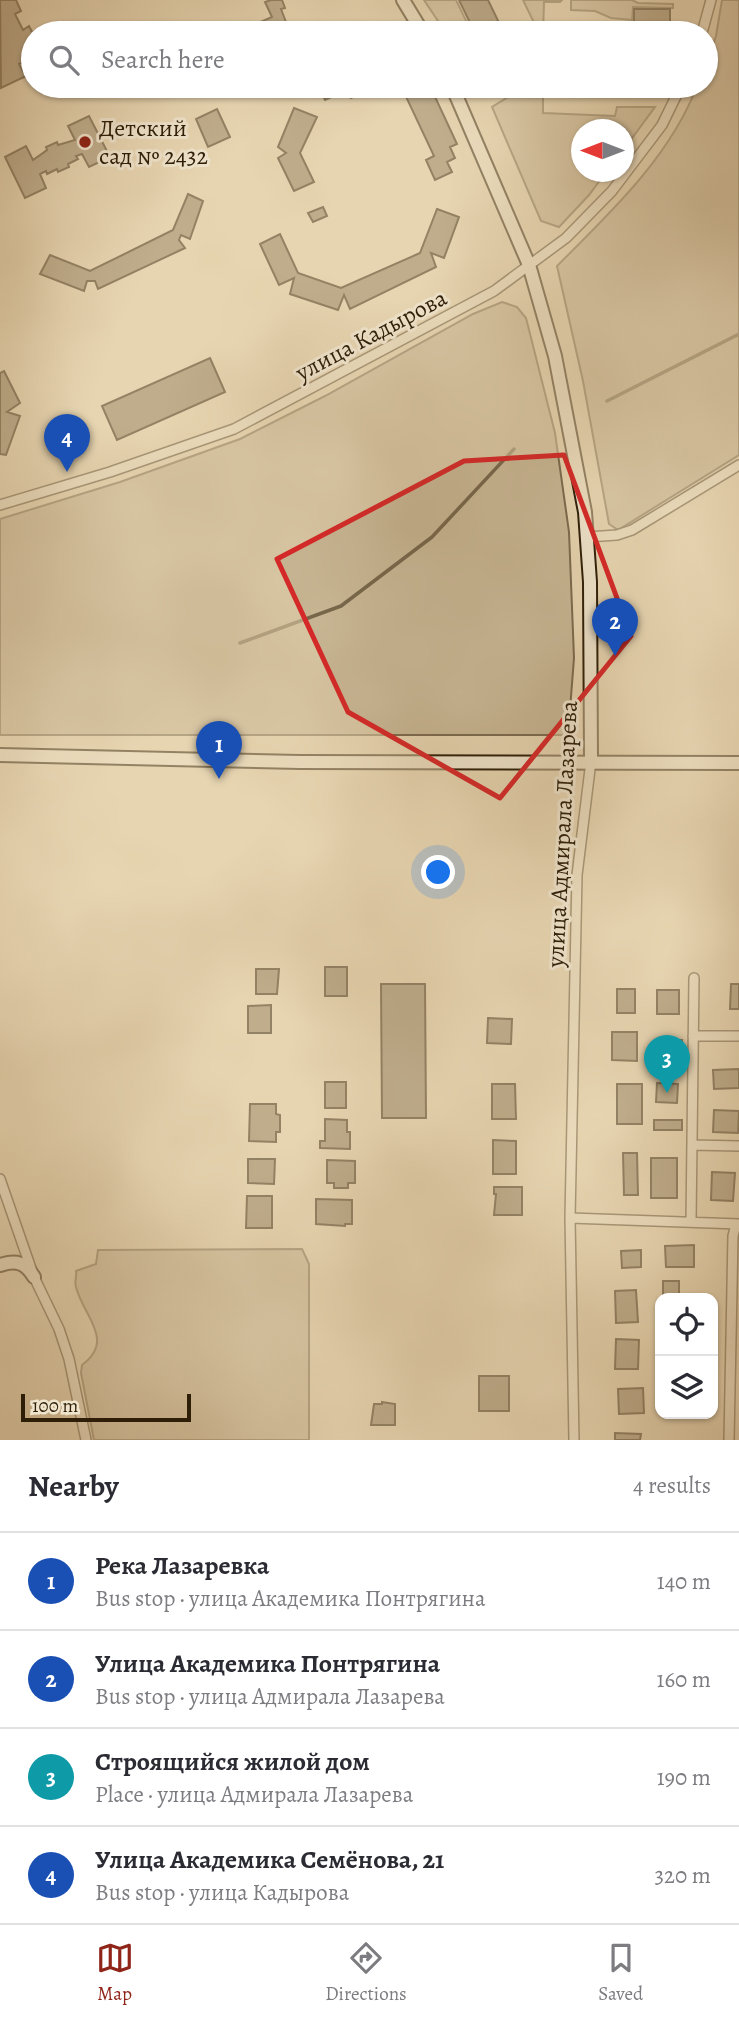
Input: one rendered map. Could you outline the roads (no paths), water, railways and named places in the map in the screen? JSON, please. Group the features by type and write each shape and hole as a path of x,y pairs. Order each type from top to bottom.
{"street":[{"path":"403,0 416,21"},
{"path":"705,21 710,0"},
{"name":"улица Адмирала Лазарева","path":"457,98 529,265 555,356 579,477 587,537 590,582 591,761 577,875 570,1218 574,1440"},
{"name":"улица Кадырова","path":"0,505 110,472 234,429 494,291 566,238 612,191 662,125 675,98"},
{"path":"587,537 617,535 632,530 739,466"},
{"path":"0,755 300,762 739,763"},
{"path":"691,1222 694,978"},
{"path":"693,1036 739,1036"},
{"path":"692,1145 739,1146"},
{"path":"0,1179 34,1277 59,1329 69,1359 86,1440"},
{"path":"570,1218 738,1224 733,1236 729,1440"},
{"path":"0,1265 11,1261 26,1265 34,1277"}],"waterway":[{"path":"607,401 739,334"},
{"path":"240,643 341,606 432,537 514,449"}],"place":[{"name":"Детский сад № 2432","path":"85,142"},
{"name":"Улица Академика Семёнова, 21","path":"67,472"},
{"name":"Улица Академика Понтрягина","path":"615,656"},
{"name":"Река Лазаревка","path":"219,779"},
{"name":"Строящийся жилой дом","path":"667,1093"}]}
